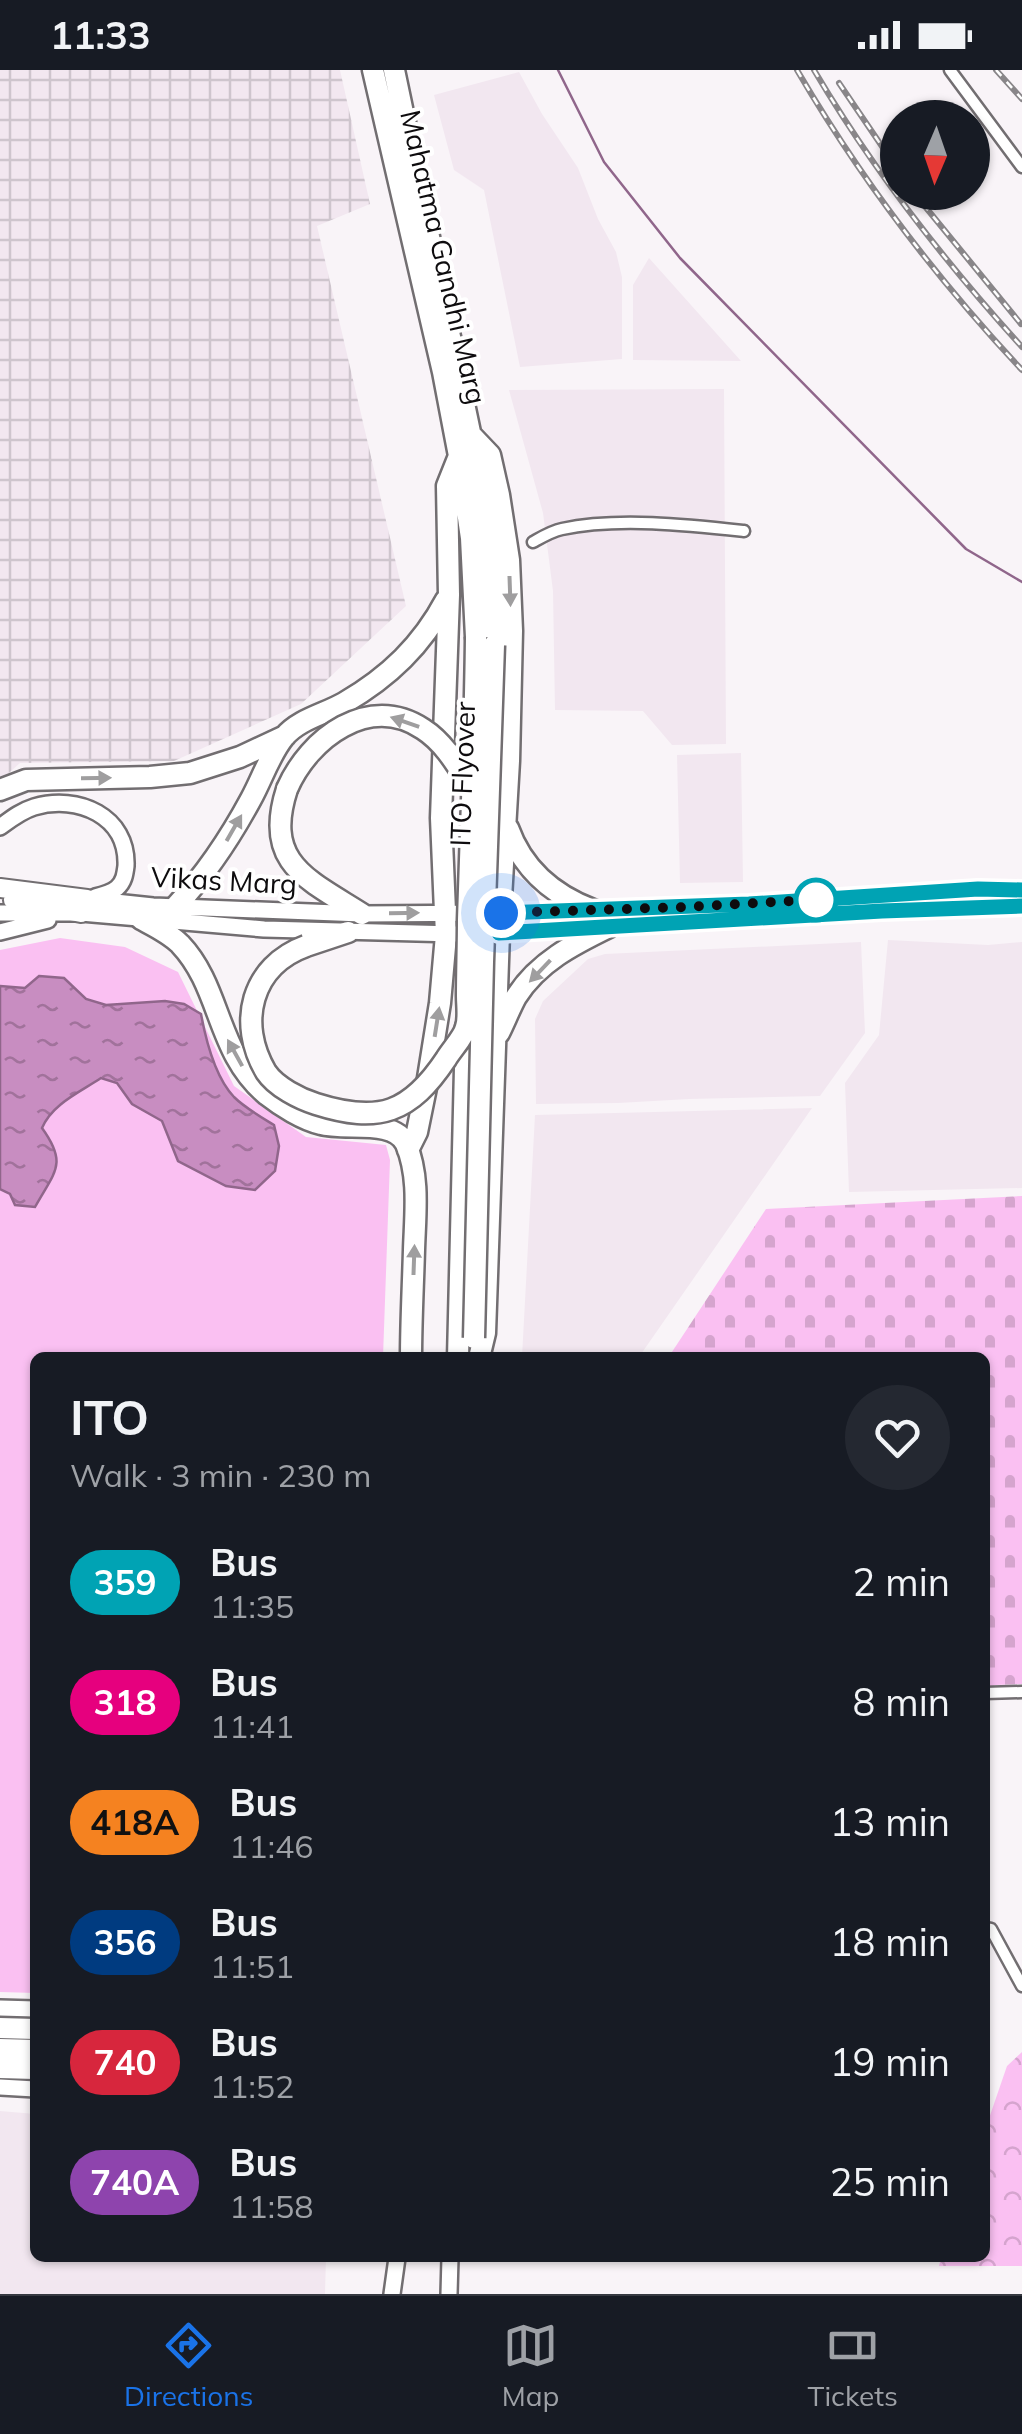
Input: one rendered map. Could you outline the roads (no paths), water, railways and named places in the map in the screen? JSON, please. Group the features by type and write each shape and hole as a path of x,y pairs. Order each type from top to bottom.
{"highway":[{"name":"Mahatma Gandhi Marg","path":"373,70 444,372 459,456"},
{"name":"Mahatma Gandhi Marg","path":"394,70 470,434"},
{"name":"ITO Flyover","path":"464,1350 483,962 485,641 470,434"},
{"path":"464,1350 485,1333 512,631 509,560 490,455 470,434"},
{"name":"ITO Flyover","path":"459,456 480,538"},
{"path":"408,1150 417,1132 428,1078 446,934 441,818 449,595 447,486 459,456"},
{"path":"0,790 26,780 150,778 190,773 240,756 285,736 377,682 431,629 449,595"},
{"name":"ITO Flyover","path":"464,1350 472,788 485,641"},
{"path":"362,914 304,876 280,840 281,807 294,771 317,744 351,722 372,716 396,716 424,729 446,750 472,788"},
{"path":"176,906 214,862 285,736"},
{"path":"441,818 456,826 478,829 506,820"},
{"path":"506,820 516,849 538,875 564,898 593,910"},
{"path":"141,919 180,943 208,988 234,1056 267,1095 320,1124 389,1128 404,1138 416,1189 410,1352"},
{"path":"496,1041 517,996 548,961 609,927"},
{"path":"348,932 306,946 281,960 266,974 254,998 255,1046 274,1081 304,1100 336,1110 386,1111 409,1102 426,1087 466,1028"},
{"path":"0,2028 30,2029"},
{"path":"0,2049 30,2050"},
{"path":"0,2068 30,2069"}],"main road":[{"path":"0,827 27,810 52,804 84,808 110,821 124,847 124,878 115,890 84,906 0,932"},
{"name":"Vikas Marg","path":"0,888 62,894 84,906"},
{"path":"500,923 593,910 978,889 1022,890"},
{"name":"Vikas Marg","path":"0,900 84,906 141,919 348,932 446,934 500,923"},
{"name":"Vikas Marg","path":"0,912 84,906 176,906 362,914 446,912 500,923"},
{"path":"500,923 609,927 1022,906"},
{"path":"0,2008 30,2009"},
{"path":"0,2087 30,2089"},
{"path":"387,2262 390,2294"},
{"path":"390,2294 396,2262"},
{"path":"449,2294 450,2262"}],"street":[{"path":"950,70 1022,166"},
{"path":"533,542 560,529 616,524 744,531"},
{"path":"990,1693 1022,1692"},
{"path":"990,1930 1022,1986"}],"water":[{"path":"39,976 64,978 86,999 106,1005 165,1001 184,1004 201,1014 212,1058 227,1089 274,1125 279,1146 275,1171 255,1190 226,1186 178,1161 162,1121 132,1104 117,1083 101,1078 52,1112 42,1128 55,1150 53,1176 35,1207 15,1205 10,1194 0,1189 0,986 25,988"}],"waterway":[{"path":"558,70 604,162 680,258 966,549 1022,582"}],"railway":[{"path":"797,70 901,226 959,300 1022,370"},
{"path":"814,70 911,214 1022,347"},
{"path":"996,70 1022,99"},
{"path":"839,83 880,143"},
{"path":"928,210 1021,324"}]}
